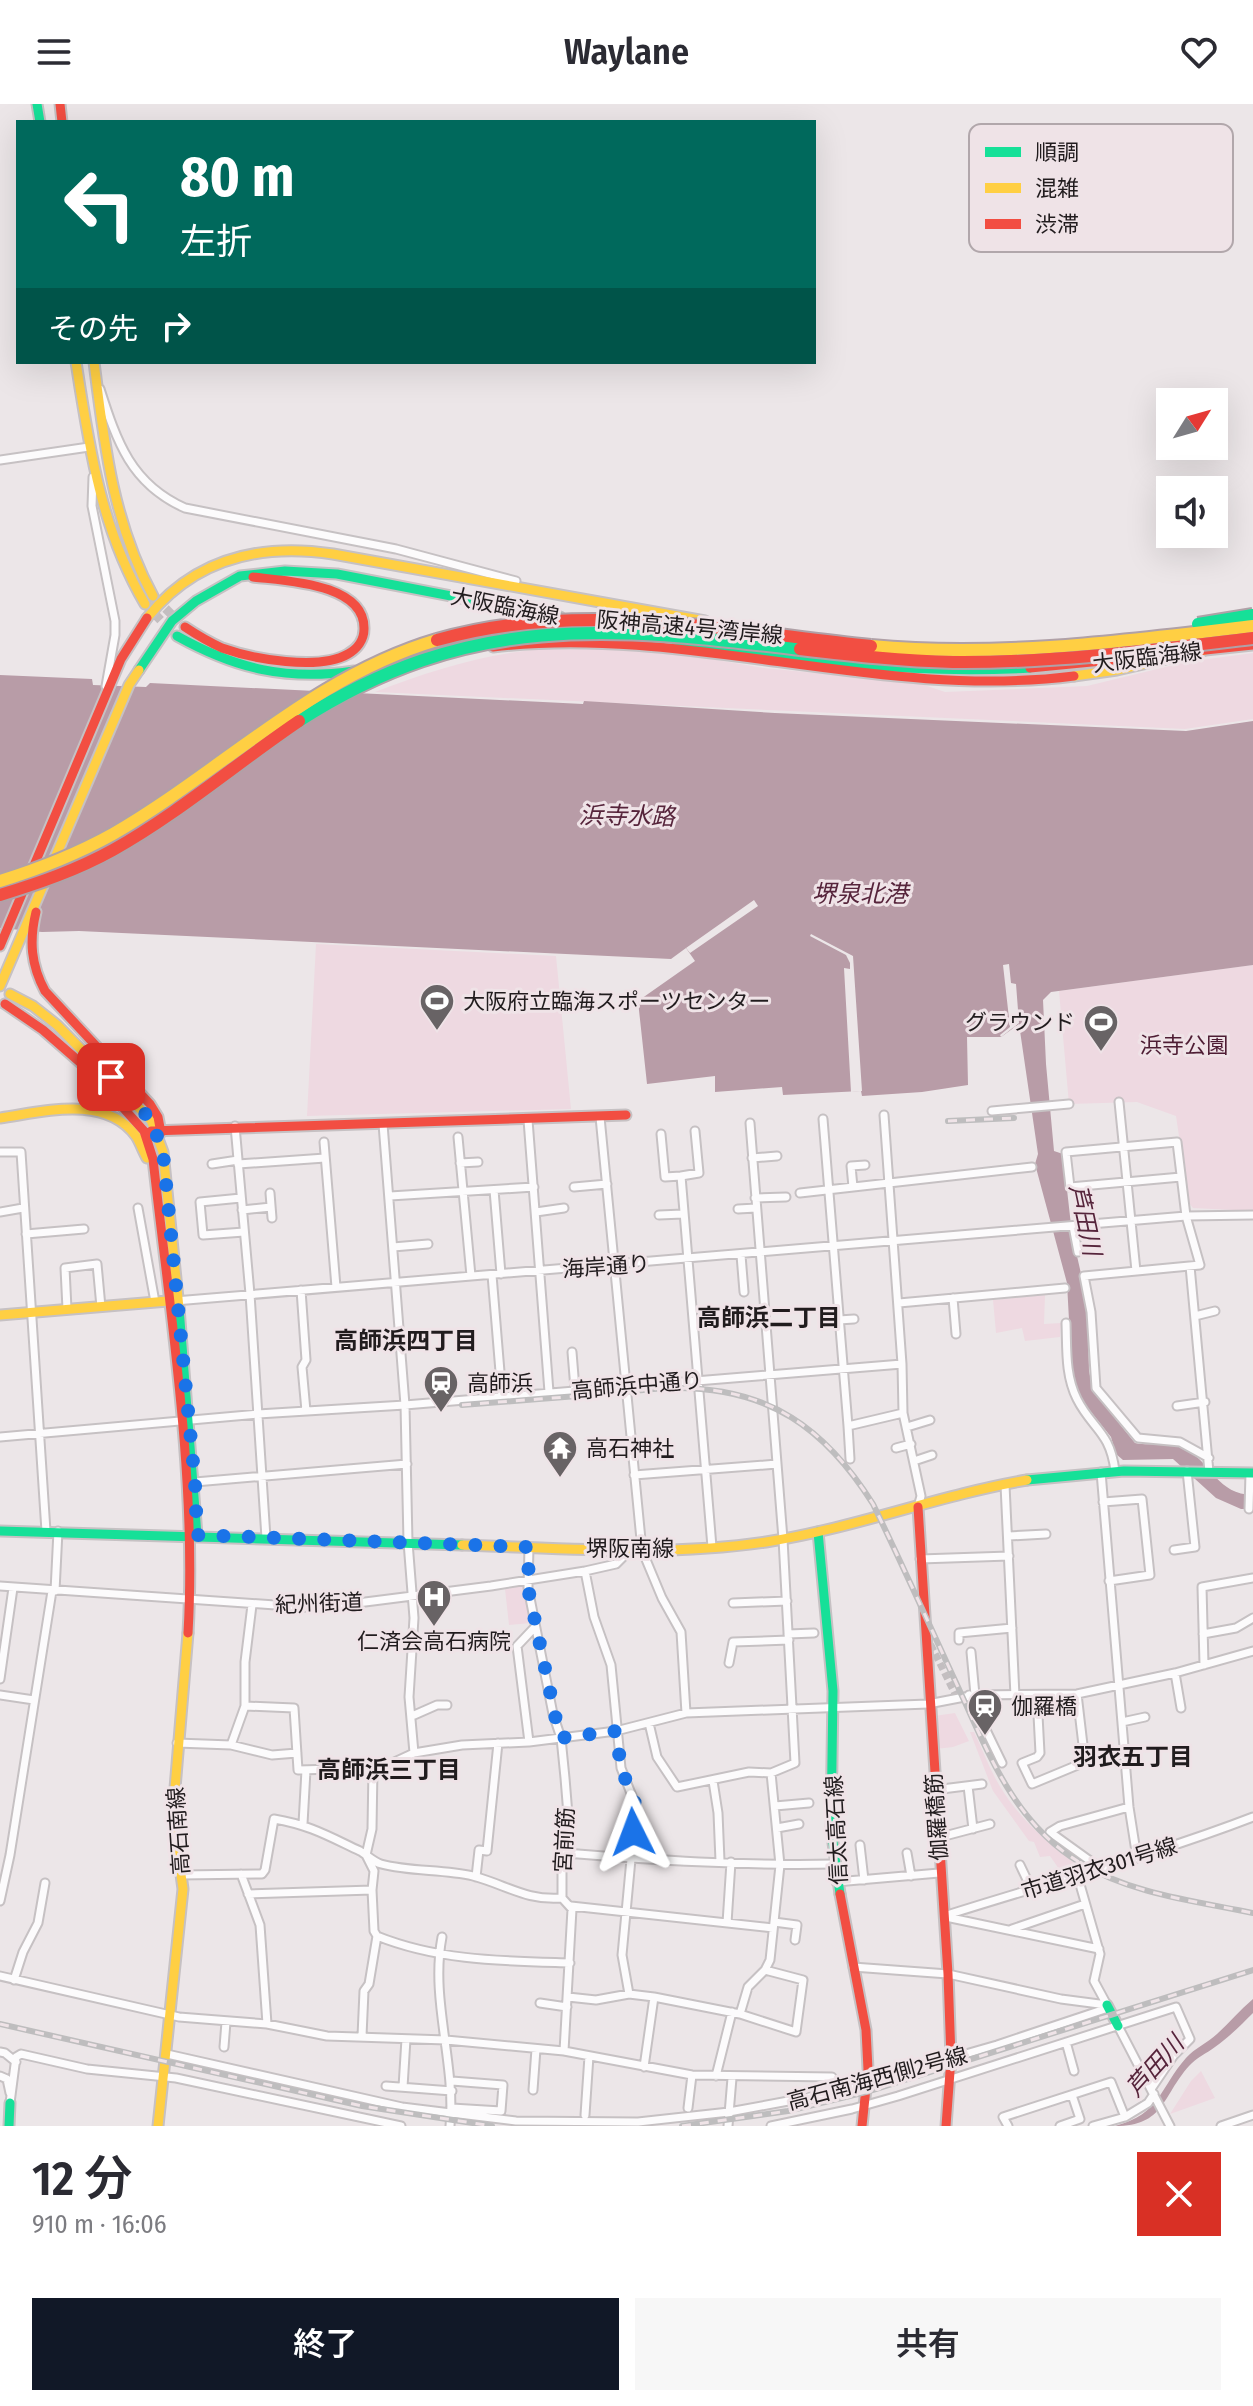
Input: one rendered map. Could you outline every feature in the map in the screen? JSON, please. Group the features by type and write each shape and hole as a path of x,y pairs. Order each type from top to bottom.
{"main road":[{"path":"76,364 91,453 109,529 123,566 149,600 121,523 95,369"},
{"name":"大阪臨海線","path":"0,946 108,683 134,637 157,605 177,586 203,570 242,558 291,550 466,577 804,639 916,651 1038,649 1253,617"},
{"name":"大阪臨海線","path":"5,995 39,897 129,685 172,621 196,601 240,576 285,571 337,574 750,652 863,666 922,670 1036,668 1253,645"},
{"path":"240,576 288,581 337,592 359,609 364,623 363,637 357,647 346,656 325,661 255,657 181,632 229,662 260,669 338,674 371,667 445,639 484,629 561,624 614,628"},
{"path":"1088,643 1253,617"},
{"name":"阪神高速4号湾岸線","path":"0,881 58,861 115,832 288,712 345,677 401,651 466,632 536,620 645,619 935,650 1088,643 1253,626"},
{"name":"阪神高速4号湾岸線","path":"0,895 63,874 126,843 297,722 366,683 439,654 471,645 568,632 657,634 912,661 1056,658 1253,638"},
{"path":"366,683 475,650 510,644 576,641 646,645 836,670 967,681 1101,673 1205,650"},
{"path":"31,921 31,963 45,991 150,1104 167,1301 195,1482 192,1535"},
{"path":"5,995 153,1131 163,1152 167,1301"},
{"path":"0,1118 75,1109 110,1113 137,1135 146,1155 159,1216"},
{"path":"153,1131 626,1115"},
{"name":"海岸通り","path":"0,1315 167,1301"},
{"path":"185,1421 192,1535"},
{"name":"堺阪南線","path":"0,1531 636,1550 712,1547 818,1532 1005,1485 1115,1471 1251,1473"},
{"name":"伽羅橋筋","path":"918,1507 928,1704 948,1974 951,2058 946,2126"},
{"name":"信太高石線","path":"818,1532 834,1709 831,1828 834,1864 866,2030 868,2082 862,2126"},
{"name":"高石南線","path":"158,2126 183,1889 176,1861 174,1789 184,1687 192,1535"},
{"path":"1107,2006 1118,2026"},
{"path":"9,2126 10,2103"}],"street":[{"path":"95,369 114,434 126,457 145,482 174,503 221,516 396,549 581,599"},
{"path":"0,460 91,453 92,506 115,621 108,683"},
{"path":"1119,1102 1136,1271"},
{"path":"992,1111 1069,1104"},
{"path":"884,1115 899,1303 903,1413 921,1496 918,1507"},
{"path":"600,1117 634,1475 636,1550 681,1632 686,1713"},
{"path":"823,1119 850,1459"},
{"path":"528,1120 549,1392"},
{"path":"649,1723 657,1757 677,1787 749,1772 771,1773 795,1763 783,1539 750,1123"},
{"path":"383,1124 405,1405 408,1542 414,1618 409,1697 414,1753"},
{"path":"235,1126 266,1538"},
{"path":"661,1134 665,1177 681,1176 699,1173 695,1131"},
{"path":"458,1137 471,1276"},
{"path":"324,1142 336,1287"},
{"path":"1181,1177 1070,1187 1066,1152 1177,1142 1186,1216 1200,1265 1084,1276 1091,1312 1096,1388 1138,1438 1180,1442 1209,1458"},
{"path":"0,1152 21,1152 40,1432 52,1531 53,1591 0,1901"},
{"path":"752,1158 777,1156"},
{"path":"212,1164 325,1158"},
{"path":"460,1163 478,1162"},
{"path":"853,1187 851,1166 865,1165"},
{"path":"808,1202 804,1193 1032,1167"},
{"path":"681,1176 712,1547"},
{"path":"574,1187 607,1184"},
{"path":"390,1196 534,1187"},
{"path":"494,1190 501,1274"},
{"path":"270,1193 272,1218"},
{"path":"738,1209 786,1197"},
{"path":"241,1198 200,1202 203,1235 244,1232"},
{"path":"242,1210 271,1207"},
{"path":"0,1212 23,1208"},
{"path":"138,1208 167,1301"},
{"path":"536,1212 564,1208"},
{"path":"659,1215 683,1214"},
{"name":"海岸通り","path":"167,1301 895,1243 1186,1216 1253,1215"},
{"path":"140,1220 159,1216"},
{"path":"1073,1226 1078,1252"},
{"path":"26,1234 84,1229"},
{"path":"393,1247 428,1244"},
{"path":"741,1255 744,1292"},
{"path":"67,1309 65,1268 97,1264 101,1307"},
{"path":"1190,1266 1205,1402 1209,1472"},
{"path":"492,1275 502,1396"},
{"path":"899,1303 1065,1288"},
{"path":"301,1290 306,1411"},
{"path":"953,1298 956,1334"},
{"path":"1195,1316 1215,1311"},
{"path":"839,1320 854,1319"},
{"path":"1066,1323 1068,1375 1081,1406 1110,1444 1115,1471"},
{"path":"572,1352 575,1389"},
{"name":"高師浜中通り","path":"0,1437 902,1364"},
{"path":"1183,1402 1205,1402"},
{"path":"848,1426 903,1413"},
{"path":"907,1427 930,1420"},
{"path":"896,1448 911,1444"},
{"path":"914,1461 932,1455"},
{"path":"195,1482 407,1464"},
{"path":"634,1475 777,1464"},
{"path":"1174,1550 1195,1547 1187,1471"},
{"path":"1101,1472 1129,1807 1137,1858"},
{"path":"1249,1509 1251,1473"},
{"path":"1005,1485 1015,1696"},
{"path":"1103,1502 1142,1499 1150,1575 1109,1581"},
{"path":"1009,1536 1046,1534"},
{"name":"宮前筋","path":"529,1547 528,1580 553,1714 561,1738 569,1827 562,1898 571,1906 564,2051"},
{"name":"紀州街道","path":"0,1586 318,1608 585,1571 616,1564 636,1550"},
{"path":"920,1559 1009,1556"},
{"path":"585,1571 594,1617 611,1665 621,1768 636,1806 622,1955 629,1994"},
{"path":"1204,1665 1202,1587 1253,1578"},
{"path":"0,1679 13,1588"},
{"path":"733,1603 787,1601"},
{"path":"231,1745 245,1706 245,1662 252,1605"},
{"path":"1203,1634 1236,1628 1253,1618"},
{"path":"529,1742 517,1646 535,1627"},
{"path":"959,1640 959,1633 1012,1628"},
{"path":"729,1663 733,1642 814,1633"},
{"path":"245,1706 294,1708 298,1770 373,1768 414,1753 462,1745 529,1742 616,1731 686,1713 928,1704 972,1695 1077,1694 1175,1673 1253,1651"},
{"path":"971,1652 972,1695 1002,1763"},
{"path":"1175,1673 1181,1708"},
{"path":"1077,1694 1085,1762"},
{"path":"0,1695 34,1700"},
{"path":"1037,1696 1040,1753 1022,1763 1032,1784 1085,1762 1125,1754"},
{"path":"412,1716 437,1705 447,1705"},
{"path":"1122,1722 1145,1717"},
{"path":"177,1743 231,1745 272,1755 297,1753"},
{"path":"476,1877 479,1850 487,1851 498,1743"},
{"path":"362,2036 364,1991 369,1984 377,1936 374,1931 372,1890 374,1871 366,1855 372,1829 373,1768"},
{"path":"303,1824 306,1770"},
{"path":"716,2076 736,2013 748,1987 765,1970 770,1960 780,1865 771,1773"},
{"path":"713,1781 720,1861"},
{"path":"934,1790 982,1784"},
{"path":"968,1786 973,1829"},
{"path":"775,1806 809,1803"},
{"path":"1100,1868 1050,1832 1060,1826 1129,1807"},
{"name":"市道羽衣301号線","path":"944,1916 1137,1858 1253,1817"},
{"path":"180,1875 262,1874 274,1819 303,1824 378,1864 437,1869 476,1877 521,1895 562,1898"},
{"path":"777,1828 799,1824"},
{"path":"937,1838 990,1824"},
{"path":"860,1845 864,1880"},
{"path":"565,1853 780,1865 834,1864"},
{"path":"907,1853 911,1876"},
{"path":"727,1923 731,1862"},
{"path":"1020,1865 1031,1888"},
{"path":"836,1882 939,1873"},
{"path":"241,1874 260,1925 267,2024"},
{"path":"1077,1874 1099,1949 1094,1981 1107,2006"},
{"path":"14,1980 23,1952 38,1923 45,1883"},
{"path":"248,1894 372,1890"},
{"path":"1009,1930 1085,1904"},
{"path":"571,1906 727,1923 797,1925 795,1940"},
{"path":"944,1916 1099,1949"},
{"path":"377,1936 439,1954 491,1960 570,1963"},
{"path":"442,1937 438,1978 452,2086 450,2126"},
{"path":"853,1967 948,1974 1107,2006"},
{"path":"568,1997 596,2000 629,1994 654,1997 736,2013 796,2032 803,1980 765,1970"},
{"path":"0,1976 171,2015 267,2024 327,2036 446,2040 564,2051 692,2075 732,2078 832,2077"},
{"path":"644,2067 654,1997"},
{"path":"540,2003 567,2007"},
{"name":"高石南海西側2号線","path":"167,2054 402,2107 516,2121 638,2122 784,2104 997,2045 1107,2006"},
{"path":"771,2126 865,2105 1176,2007 1190,2039 1174,2055 1148,2103 1125,2117 1093,2126"},
{"path":"224,2047 226,2022"},
{"path":"1118,2026 1170,2126"},
{"path":"403,2087 406,2039"},
{"path":"1066,2042 1074,2071"},
{"path":"533,2090 536,2049"},
{"path":"0,2052 17,2058 164,2078 401,2126"},
{"path":"585,2115 589,2056"},
{"path":"10,2103 17,2058"},
{"path":"688,2108 692,2075"},
{"path":"0,2076 7,2079 5,2089 10,2103"},
{"path":"728,2126 732,2078"},
{"path":"1008,2126 1003,2117 1111,2082 1125,2117"},
{"path":"386,2086 503,2085 501,2111 451,2111"},
{"path":"1072,2095 1080,2119 1087,2126"},
{"path":"1221,2126 1250,2116 1251,2126"},
{"path":"1060,2126 1080,2119"}],"green space":[{"path":"552,648 606,648 681,654 764,668 918,683 945,692 1087,686 1186,662 1253,653 1253,719 1185,729 375,692 462,663"},
{"name":"大阪府立臨海スポーツセンター","path":"316,944 556,956 571,1109 307,1116"},
{"name":"浜寺公園","path":"1253,965 1253,1211 1193,1208 1189,1203 1176,1116 1137,1102 1069,1104 1059,991"},
{"path":"1045,1295 1044,1324 1061,1323 1060,1337 1025,1341 1022,1328 996,1333 993,1300"},
{"path":"525,1588 531,1623 509,1625 505,1589"},
{"path":"955,1713 969,1741 936,1749 934,1716"},
{"path":"970,1732 974,1732 1009,1800 1047,1841 1081,1868 1069,1872 1066,1868 1059,1869 1050,1856 1040,1857 1034,1842 1029,1841 993,1791"},
{"path":"1201,2071 1215,2098 1170,2114 1191,2081"}],"water":[{"name":"堺泉北港","path":"0,675 92,679 93,685 146,687 150,683 583,704 584,701 775,713 1186,731 1253,721 1253,965 1051,992 1043,1000 1054,1151 1063,1154 1072,1234 1087,1300 1089,1371 1093,1391 1135,1443 1174,1445 1186,1449 1231,1490 1253,1495 1253,1509 1241,1509 1216,1498 1173,1459 1123,1460 1116,1454 1111,1437 1080,1398 1072,1376 1067,1283 1035,1164 1038,1154 1019,1024 1001,1037 967,1037 968,1085 862,1096 861,1091 783,1095 782,1087 715,1092 715,1076 647,1084 638,1001 695,961 686,948 671,959 0,928"},
{"path":"1253,1999 1253,2013 1192,2063 1153,2115 1131,2125 1115,2126 1130,2121 1151,2107 1186,2058 1217,2034"}],"pier":[{"path":"754,900 758,906 690,953 686,948"},
{"path":"811,934 853,956 862,1091 851,1092 844,968 850,969 850,963 846,955"},
{"path":"1009,964 1011,983 1016,984 1019,1023 1001,1037 1010,1027 1003,965"}],"tunnel":[{"path":"156,599 179,622"},
{"path":"145,604 171,631"},
{"path":"926,1635 957,1698"}],"railway":[{"path":"948,1121 1014,1118"},
{"path":"462,1405 677,1388 740,1395 792,1418 835,1454 873,1504 988,1753 1017,1803 1035,1825 1055,1845 1079,1862 1120,1882 1163,1895 1253,1913"},
{"path":"682,2126 788,2111 870,2091 1253,1970"},
{"path":"0,2024 362,2106 492,2126"}],"traffic: fast":[{"path":"37,104 40,120"},
{"path":"139,670 172,621 196,601 240,576 285,571 337,574 560,617"},
{"path":"1198,624 1253,615"},
{"path":"299,721 361,686 422,661 481,644 541,636 602,633 665,635 800,649"},
{"path":"177,636 220,657 262,670 306,674 354,671"},
{"path":"675,640 852,664 985,670 1030,668"},
{"path":"179,1308 197,1535"},
{"path":"1027,1480 1124,1471 1253,1473"},
{"path":"0,1531 462,1545"},
{"path":"818,1532 833,1691 831,1828 840,1894"},
{"path":"1107,2005 1118,2026"},
{"path":"9,2126 10,2103"}],"traffic: slow":[{"path":"76,364 92,456 107,517 130,576 145,604"},
{"path":"94,364 119,511 139,568 153,596"},
{"path":"147,618 165,598 207,569 254,554 306,551 705,621"},
{"path":"871,646 1015,649 1253,626"},
{"path":"0,881 58,860 113,834 309,701 392,656 437,640"},
{"path":"1074,676 1117,670 1205,650"},
{"path":"0,986 129,685 139,670"},
{"path":"10,994 33,1006 57,1025 151,1120 163,1152 179,1308"},
{"path":"0,1118 54,1110 91,1110 123,1123 136,1136 147,1158"},
{"path":"0,1315 168,1301"},
{"path":"462,1545 614,1550 728,1547 799,1536 1027,1480"},
{"path":"158,2126 183,1889 174,1800 188,1633"}],"traffic: jam":[{"path":"60,104 62,120"},
{"path":"185,627 222,648 286,662 336,659 359,644 364,629 361,614 352,602 338,593 302,583 253,577"},
{"path":"0,946 121,659 147,618"},
{"path":"437,640 491,628 599,620 708,627 871,646"},
{"path":"565,624 599,627"},
{"path":"800,649 915,660 990,662 1103,655 1253,638"},
{"path":"493,647 566,643 638,645 928,679 1001,681 1074,676"},
{"path":"1196,651 1253,645"},
{"path":"1030,668 1163,655"},
{"path":"0,895 58,876 113,850 185,804 299,721"},
{"path":"36,912 32,933 33,953 45,991 150,1104 158,1117 161,1133"},
{"path":"5,1004 43,1030 90,1071 144,1131 153,1159 185,1456 189,1516 188,1633"},
{"path":"151,1131 626,1115"},
{"path":"918,1507 948,1974 951,2058 946,2126"},
{"path":"840,1894 866,2030 868,2069 862,2126"}],"place":[{"name":"大阪府立臨海スポーツセンター","path":"437,1032"},
{"name":"グラウンド","path":"1101,1053"},
{"name":"高師浜","path":"441,1414"},
{"name":"高石神社","path":"560,1479"},
{"name":"仁済会高石病院","path":"434,1628"},
{"name":"伽羅橋","path":"985,1737"}],"district":[{"name":"高師浜二丁目","path":"769,1318"},
{"name":"高師浜四丁目","path":"406,1341"},
{"name":"羽衣五丁目","path":"1133,1757"},
{"name":"高師浜三丁目","path":"389,1770"}],"route":[{"path":"111,1077 151,1120 163,1152 195,1482 197,1535 529,1547 528,1588 559,1734 561,1738 616,1731 621,1768 636,1806 633,1832"}],"water label":[{"name":"浜寺水路","path":"627,816"},
{"name":"芦田川","path":"1085,1220"},
{"name":"芦田川","path":"1155,2066"}]}
